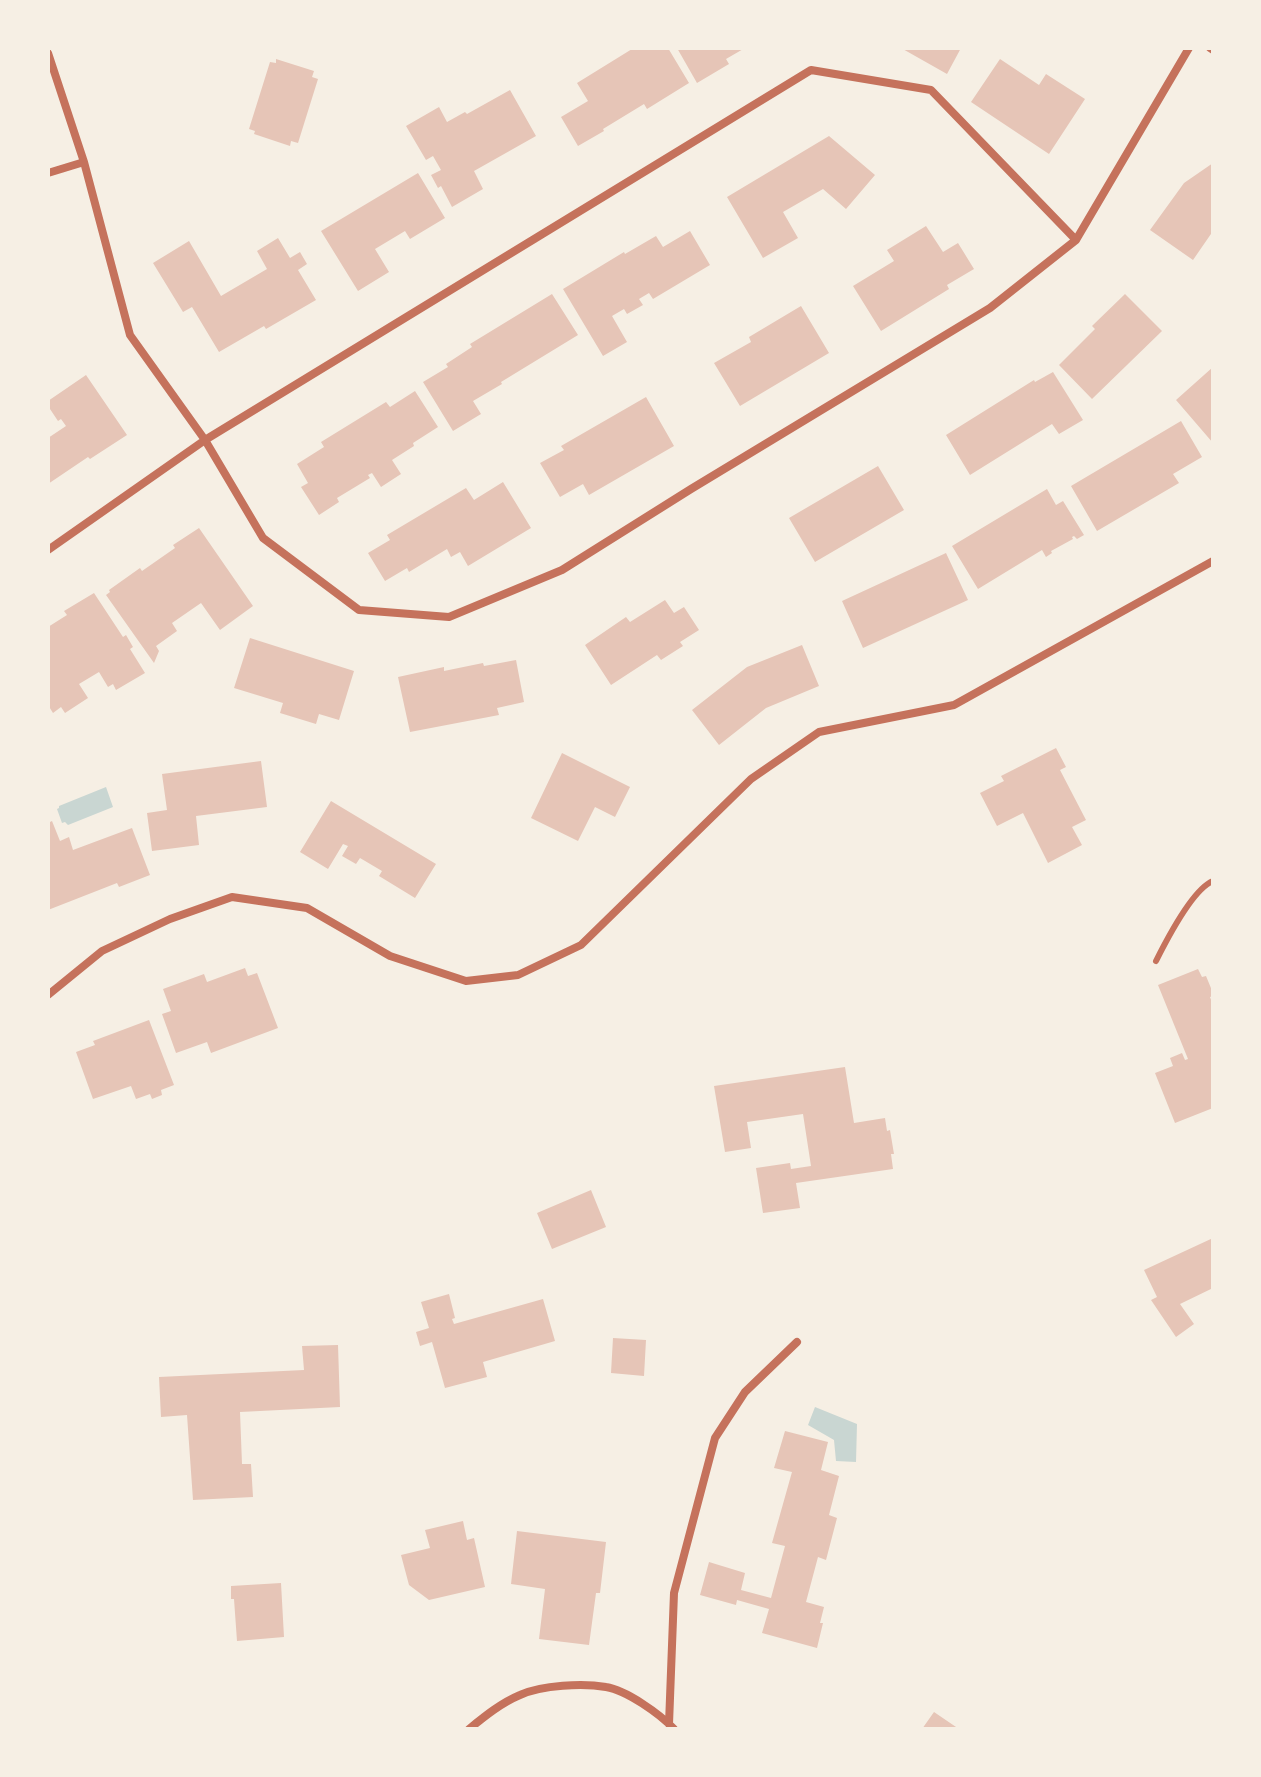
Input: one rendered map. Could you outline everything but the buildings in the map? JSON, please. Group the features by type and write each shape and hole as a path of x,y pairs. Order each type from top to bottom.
{"street":[{"path":"48,53 84,162 130,335 205,440 263,538 359,610 449,617 562,570 990,308 1076,240 1189,48"},
{"path":"48,550 205,440 811,70 931,90 1076,240"},
{"path":"48,173 84,162"},
{"path":"48,995 102,951 170,919 232,897 307,908 390,956 466,981 518,975 581,945 751,779 819,732 954,705 1213,561"},
{"path":"672,1726 674,1593 715,1438 745,1392 797,1342"},
{"path":"469,1729 494,1708 523,1693 576,1686 608,1687 634,1699 672,1726"}],"lane":[{"path":"1156,961 1170,933 1204,885 1213,881"}],"shaded area":[{"path":"106,787 113,807 68,825 62,823 57,809 59,806"},
{"path":"815,1407 857,1424 856,1462 836,1461 834,1440 808,1425"}]}
